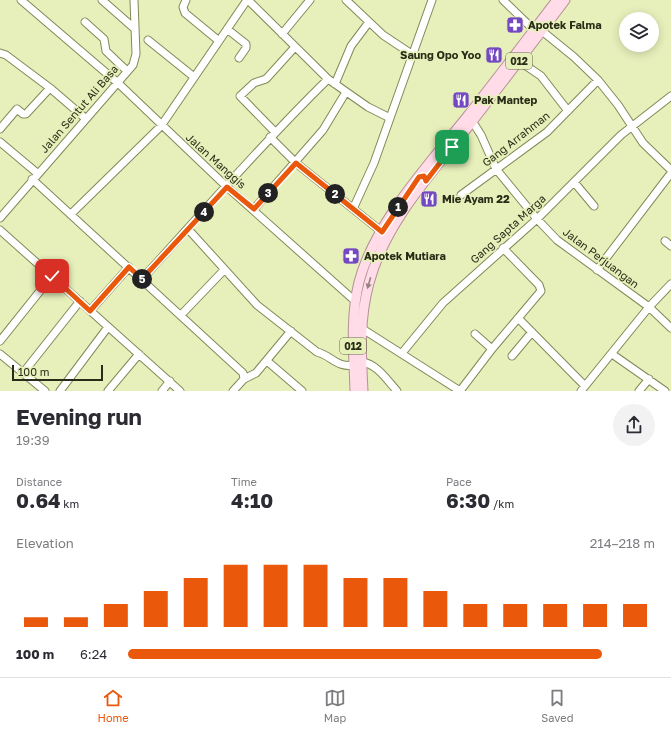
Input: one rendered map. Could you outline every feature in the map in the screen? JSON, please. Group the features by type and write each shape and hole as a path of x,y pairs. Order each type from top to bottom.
{"main road":[{"name":"012","path":"429,171 472,121 519,60 557,0"},
{"name":"012","path":"363,391 353,329 355,301 366,261 382,232 538,30 566,0"},
{"name":"012","path":"356,391 361,328 366,292 378,257 423,179"}],"street":[{"name":"Jalan Manggis","path":"21,0 118,83 161,126 227,187 254,209 355,301"},
{"path":"102,0 135,29"},
{"name":"Jalan Sentut Ali Basa","path":"0,218 85,118 118,83 132,64 136,54 134,0"},
{"path":"186,0 183,7 185,13 219,41"},
{"path":"71,214 161,126 247,0 328,79 368,107 390,118"},
{"path":"282,34 310,0"},
{"path":"346,0 382,35 413,55"},
{"path":"353,209 374,163 432,0"},
{"path":"503,0 538,30 574,57 598,80 618,105 646,147 671,172 597,270"},
{"path":"85,22 104,39 106,51 127,71"},
{"path":"335,84 351,46 369,22"},
{"path":"227,30 246,44 246,48 238,58"},
{"path":"148,40 194,77"},
{"path":"295,47 266,79 254,83 240,96 296,163 382,232"},
{"path":"0,53 50,88 85,118"},
{"path":"519,60 541,76 568,111"},
{"path":"142,279 227,187 272,135 328,79"},
{"name":"Gang Arrahman","path":"461,195 547,132 598,80"},
{"path":"0,129 17,109 23,114 26,114 50,88"},
{"path":"254,209 296,163 323,130 346,92"},
{"name":"Gang Sapta Marga","path":"402,353 443,303 537,219 631,126 671,96"},
{"name":"Jalan Perjuangan","path":"472,121 481,135 496,169 537,219 557,240 649,307 671,328"},
{"path":"0,142 37,173"},
{"path":"32,179 241,370 245,376 244,379"},
{"path":"574,182 594,206"},
{"path":"188,229 257,305 291,332 317,352 327,355 342,366 358,363 370,363 397,391"},
{"path":"0,230 180,391"},
{"path":"361,328 460,391 492,349 542,291 539,285 504,248"},
{"path":"90,311 129,267"},
{"path":"181,316 224,270"},
{"path":"0,341 52,276"},
{"path":"518,318 583,388 649,307 671,284"},
{"path":"23,373 80,302"},
{"path":"60,391 108,327"},
{"path":"237,390 244,379 252,376 267,361 291,332"},
{"path":"512,356 532,332"},
{"path":"475,334 492,349"},
{"path":"0,354 44,391"},
{"path":"108,391 139,354"},
{"path":"612,354 665,391"},
{"path":"267,361 302,391"},
{"path":"639,391 649,379"},
{"path":"162,391 170,381"}],"place":[{"name":"Apotek Falma","path":"515,25"},
{"name":"Saung Opo Yoo","path":"494,55"},
{"name":"Pak Mantep","path":"461,100"},
{"name":"Mie Ayam 22","path":"429,199"},
{"name":"Apotek Mutiara","path":"351,256"}],"route":[{"path":"52,276 90,311 129,267 142,279 227,187 254,209 296,163 382,232 419,177 422,175 424,176 426,181 452,147"}]}
